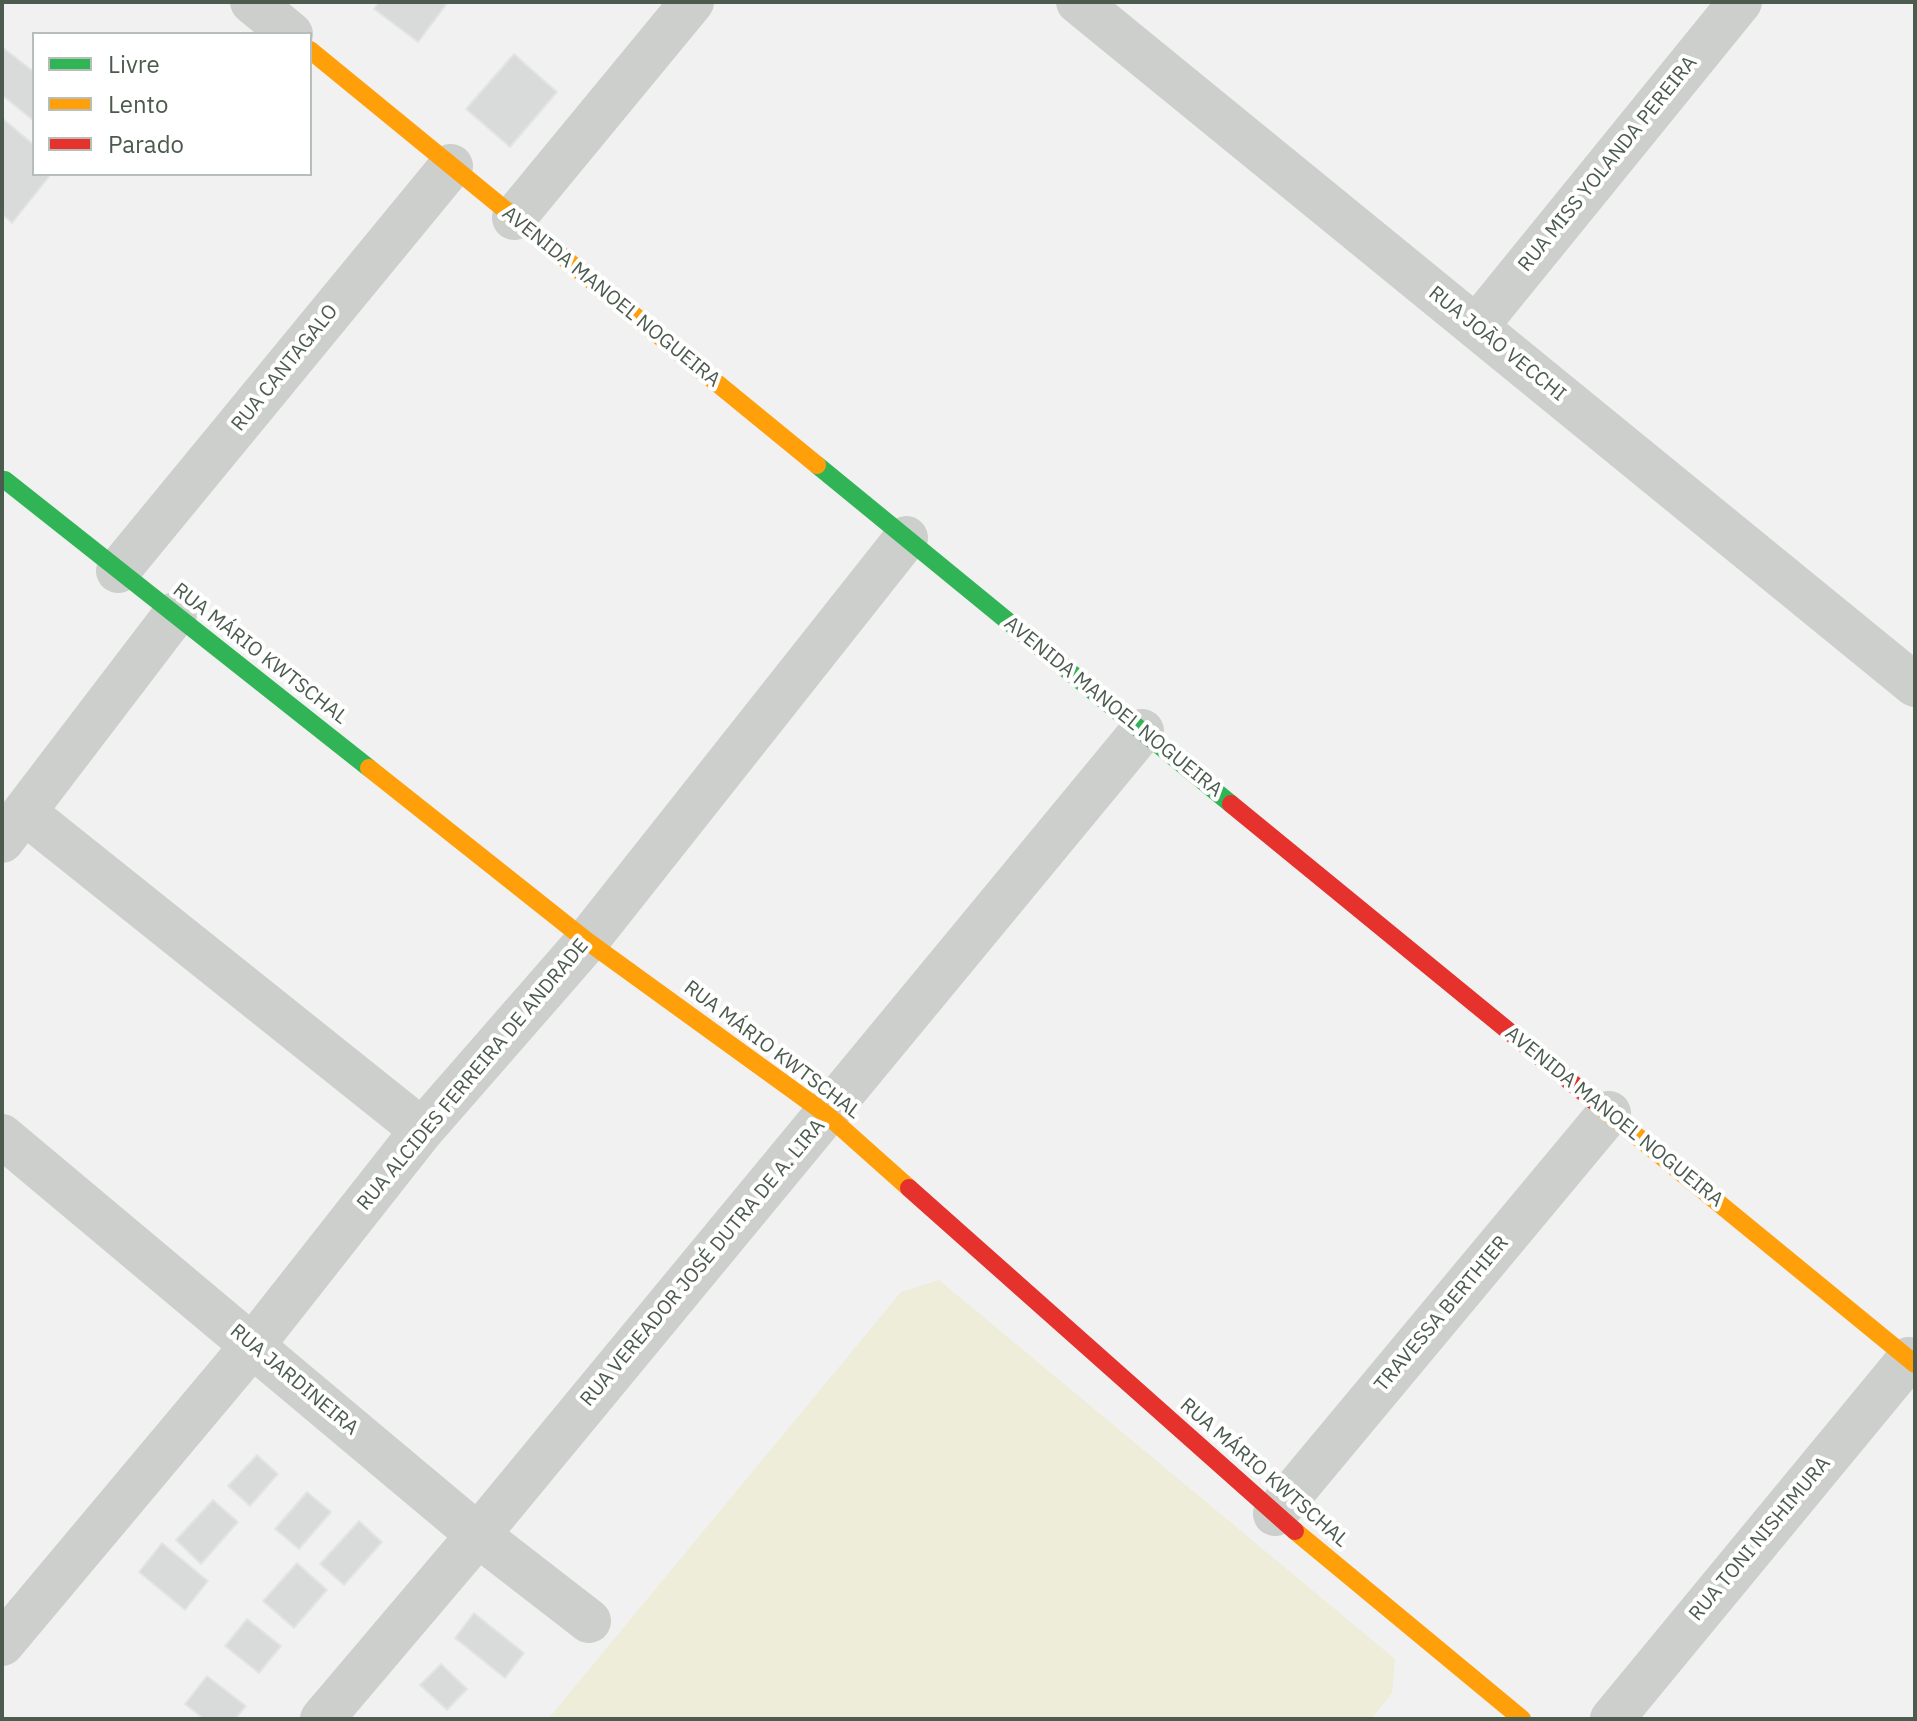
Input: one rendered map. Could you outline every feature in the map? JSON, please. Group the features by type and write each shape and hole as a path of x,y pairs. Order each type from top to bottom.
{"street":[{"path":"252,2 289,32"},
{"path":"514,218 692,2"},
{"name":"RUA JOÃO VECCHI","path":"1078,2 1915,685"},
{"name":"RUA MISS YOLANDA PEREIRA","path":"1476,327 1740,2"},
{"name":"AVENIDA MANOEL NOGUEIRA","path":"312,52 1912,1362"},
{"name":"RUA CANTAGALO","path":"118,571 451,166"},
{"name":"RUA MÁRIO KWTSCHAL","path":"5,480 587,941 826,1114 1275,1514 1522,1719"},
{"name":"RUA ALCIDES FERREIRA DE ANDRADE","path":"2,1644 252,1346 422,1130 587,941 906,538"},
{"path":"175,614 13,826 422,1130"},
{"name":"RUA VEREADOR JOSÉ DUTRA DE A. LIRA","path":"322,1719 478,1535 1142,731"},
{"name":"TRAVESSA BERTHIER","path":"1275,1514 1609,1113"},
{"name":"RUA JARDINEIRA","path":"2,1136 478,1535 589,1621"},
{"name":"RUA TONI NISHIMURA","path":"1612,1719 1912,1362"}],"green space":[{"path":"939,1280 1395,1659 1392,1693 1371,1719 548,1719 901,1292"}],"building":[{"path":"379,2 442,2 446,5 418,42 374,9"},
{"path":"2,47 32,70 32,119 2,95"},
{"path":"514,54 557,92 510,147 466,109"},
{"path":"2,118 32,143 32,176 49,176 12,223 2,214"},
{"path":"257,1455 278,1474 250,1506 228,1486"},
{"path":"307,1492 331,1512 299,1549 275,1529"},
{"path":"213,1500 238,1522 201,1564 176,1540"},
{"path":"359,1521 382,1542 344,1585 320,1564"},
{"path":"162,1543 208,1581 185,1610 139,1572"},
{"path":"297,1563 327,1590 294,1628 263,1601"},
{"path":"474,1613 524,1653 505,1678 455,1638"},
{"path":"247,1619 281,1646 259,1673 225,1646"},
{"path":"441,1664 467,1689 447,1710 420,1685"},
{"path":"207,1676 246,1706 235,1719 204,1719 185,1704"}],"traffic: fast":[{"path":"817,465 1231,804"},
{"path":"5,480 369,768"}],"traffic: slow":[{"path":"312,52 817,465"},
{"path":"369,768 587,941 826,1114 909,1188"},
{"path":"1594,1101 1915,1364"},
{"path":"1295,1531 1522,1719"}],"traffic: jam":[{"path":"1231,804 1594,1101"},
{"path":"909,1188 1295,1531"}]}
